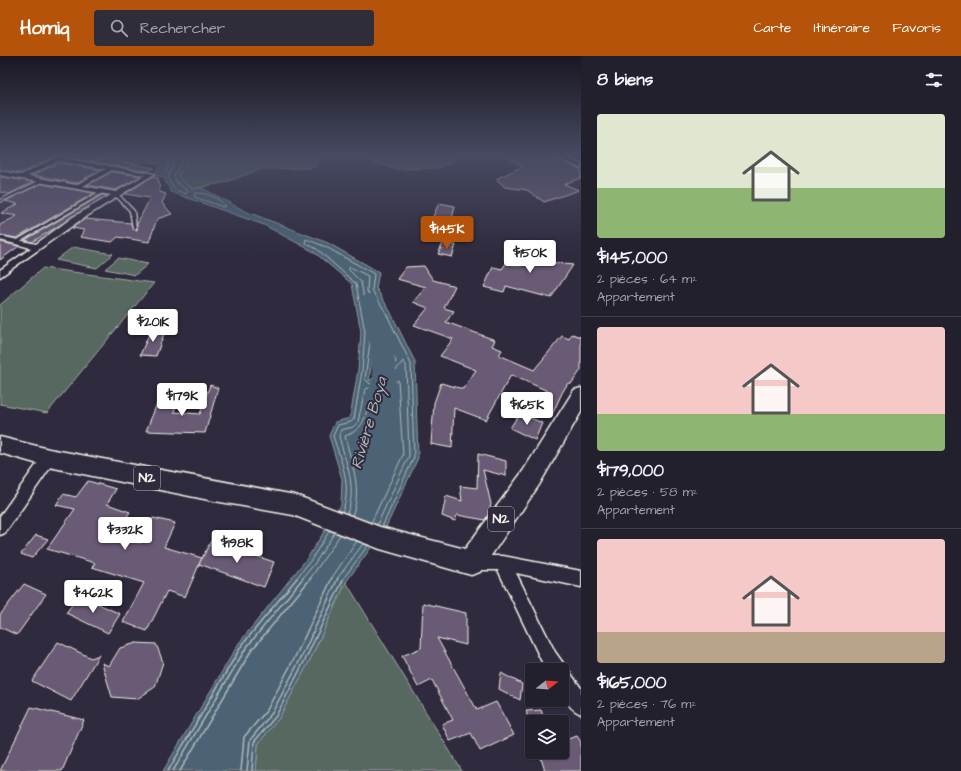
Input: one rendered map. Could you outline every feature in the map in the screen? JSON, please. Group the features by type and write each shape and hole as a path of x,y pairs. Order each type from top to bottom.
{"highway":[{"name":"N2","path":"0,446 49,458 295,505 380,538 426,552 471,563 531,478 581,396"}],"street":[{"path":"84,188 116,194"},
{"path":"0,274 76,219 126,188"},
{"path":"0,238 38,247"},
{"path":"0,528 49,458"},
{"path":"471,563 503,563 581,579"},
{"path":"503,563 553,663"},
{"path":"569,686 581,704"}],"lane":[{"path":"0,201 27,188"},
{"path":"16,242 102,192"},
{"path":"116,194 132,211 135,228"},
{"path":"61,216 76,219"}],"shaded area":[{"path":"0,188 68,188 112,197 31,245 0,238"}],"green space":[{"path":"73,247 113,254 97,268 56,260"},
{"path":"118,258 148,264 135,275 105,269"},
{"path":"43,268 154,283 47,413 0,404 0,305"},
{"path":"346,582 462,771 256,771 258,744 279,718 310,660"}],"water":[{"path":"169,188 203,188 245,211 328,243 379,272 376,288 390,311 415,362 418,458 386,527 346,582 310,660 279,718 258,744 256,771 163,771 239,643 308,557 341,505 342,479 329,436 335,422 350,418 358,370 361,332 352,284 314,252 264,225 171,192","holes":["378,333 380,334 392,361 387,368 369,381 375,335"]}],"building":[{"path":"0,188 20,188 9,194 0,192"},
{"path":"32,188 67,188 94,193 17,238 0,235 0,225 17,216 1,213 18,204 5,201"},
{"path":"107,188 119,188 116,190"},
{"path":"134,188 159,188 160,192 166,194 162,203 172,214 157,219 149,242 118,237 112,242 80,237 84,230 72,228 85,219 131,223 132,228 137,230 137,224 150,198 125,194"},
{"path":"515,188 575,188 579,190 544,202 527,190"},
{"path":"102,195 107,196 32,242 25,240"},
{"path":"439,203 455,206 449,232 428,228"},
{"path":"0,242 19,246 0,260"},
{"path":"529,242 545,246 540,261 573,265 551,298 506,286 504,292 484,287 493,267 502,269 507,262 520,266"},
{"path":"443,243 456,245 452,257 438,254"},
{"path":"424,266 433,280 455,286 444,308 454,311 446,322 495,340 492,346 502,350 499,355 534,370 562,336 569,339 572,334 581,337 581,370 571,384 568,383 551,417 538,412 548,391 511,375 486,420 454,408 452,448 431,444 434,403 441,383 463,389 476,370 440,356 453,339 414,325 428,308 413,302 426,287 397,279 406,267"},
{"path":"151,330 165,331 156,356 140,355"},
{"path":"210,385 218,388 205,433 146,431 158,401 177,402 174,412 200,414"},
{"path":"520,413 542,423 535,440 510,428"},
{"path":"478,454 506,461 506,476 483,470 491,504 488,515 485,520 457,515 455,521 442,516 446,496 462,501 460,486 477,488"},
{"path":"88,481 116,489 107,504 130,512 114,535 140,543 153,518 175,523 164,547 202,558 185,597 167,591 147,631 123,622 144,583 92,567 95,563 47,549 75,509 56,505 63,494 76,497"},
{"path":"36,535 48,539 32,558 21,554"},
{"path":"211,541 274,562 264,587 199,564"},
{"path":"24,584 46,594 17,635 0,627 0,615"},
{"path":"79,595 120,614 108,633 66,613"},
{"path":"423,603 466,613 466,645 437,638 477,710 496,702 514,735 480,751 471,733 450,741 442,724 453,720 432,680 418,687 402,656 421,648"},
{"path":"58,642 91,658 99,655 71,701 32,681"},
{"path":"136,643 156,644 163,662 155,687 137,699 112,697 102,663 109,666 120,648"},
{"path":"501,673 522,684 520,700 499,689"},
{"path":"31,707 84,720 62,771 0,771"},
{"path":"541,710 543,715 527,715 526,711"},
{"path":"577,736 581,742 581,771 545,771 541,759 569,759 569,739"}],"waterway":[{"name":"Rivière Boya","path":"369,300 379,326 385,378 376,405"}]}
